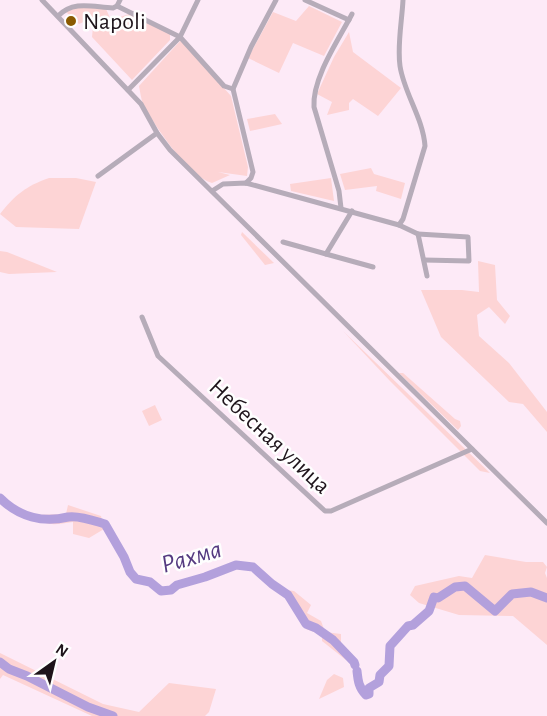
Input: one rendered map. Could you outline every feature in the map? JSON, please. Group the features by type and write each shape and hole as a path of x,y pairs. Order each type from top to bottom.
{"street":[{"path":"42,0 147,112 157,133 170,150 547,522"},
{"path":"128,90 180,37 198,0"},
{"path":"246,183 252,178 253,172 233,89 251,47 276,0"},
{"path":"305,0 351,17 326,64 314,97 314,106 339,191 340,208"},
{"path":"399,225 403,219 425,146 424,135 405,86 400,64 403,0"},
{"path":"58,16 66,8 73,6 113,8 119,3 180,37 224,86 233,89"},
{"path":"98,176 157,133"},
{"path":"212,191 223,184 246,183 352,211 399,225 418,234 468,237 469,261 424,260"},
{"path":"326,254 352,211"},
{"path":"418,234 427,276"},
{"path":"283,242 373,267"},
{"name":"Небесная улица","path":"142,317 158,356 324,511 331,511 472,449"}],"shaded area":[{"path":"74,6 106,9 111,20 129,14 170,34 170,40 132,80 92,37 93,27 90,19 79,24 65,11"},
{"path":"309,6 342,22 324,56 293,43 279,73 248,58 273,12 296,21"},
{"path":"349,32 353,52 401,88 378,116 353,99 349,103 349,110 327,115 332,102 317,94 334,57"},
{"path":"181,40 231,96 248,167 247,176 218,172 230,175 212,183 203,178 193,171 173,149 143,104 139,86"},
{"path":"275,114 282,124 250,131 247,119"},
{"path":"371,168 374,174 405,183 401,199 376,191 377,186 345,190 340,174"},
{"path":"49,178 76,178 96,182 79,229 16,227 0,214 22,192"},
{"path":"331,178 334,201 291,191 290,184"},
{"path":"242,232 274,263 265,265 241,235"},
{"path":"0,251 57,272 9,274 0,272"},
{"path":"478,261 495,265 497,300 510,316 505,324 489,307 477,315 479,336 509,363 547,412 547,432 523,404 509,402 441,337 421,290 479,292"},
{"path":"343,331 490,473 480,471"},
{"path":"399,373 403,373 460,421 461,426 458,430"},
{"path":"155,405 162,420 149,426 142,411"},
{"path":"68,505 101,516 104,529 89,538 73,534 73,522 48,523 34,515 66,514"},
{"path":"485,555 526,562 543,562 547,567 545,573 547,578 547,645 513,616 459,615 419,603 410,595 415,586 459,576 472,578"},
{"path":"287,590 294,591 311,605 307,613 321,621 325,632 341,634 341,645 346,660 322,641 322,635 306,629 298,607"},
{"path":"0,653 103,704 139,712 169,683 216,689 209,712 205,716 92,716 3,675 0,679"},
{"path":"334,674 343,678 344,687 319,699 327,680"}],"waterway":[{"name":"Рахма","path":"0,498 15,510 32,517 41,519 77,517 105,524 130,572 136,579 150,582 161,591 171,590 177,585 236,565 253,567 288,595 306,624 333,640 355,665"},
{"name":"Рахма","path":"357,671 360,687 366,695 369,694 369,688 379,682 380,675 389,666 390,646 408,626 413,625 429,611 434,597 438,598 455,587 465,586 495,611 512,594 531,592 547,598"},
{"path":"0,662 9,669 88,707 113,716"}],"place":[{"name":"Napoli","path":"71,21"}]}
